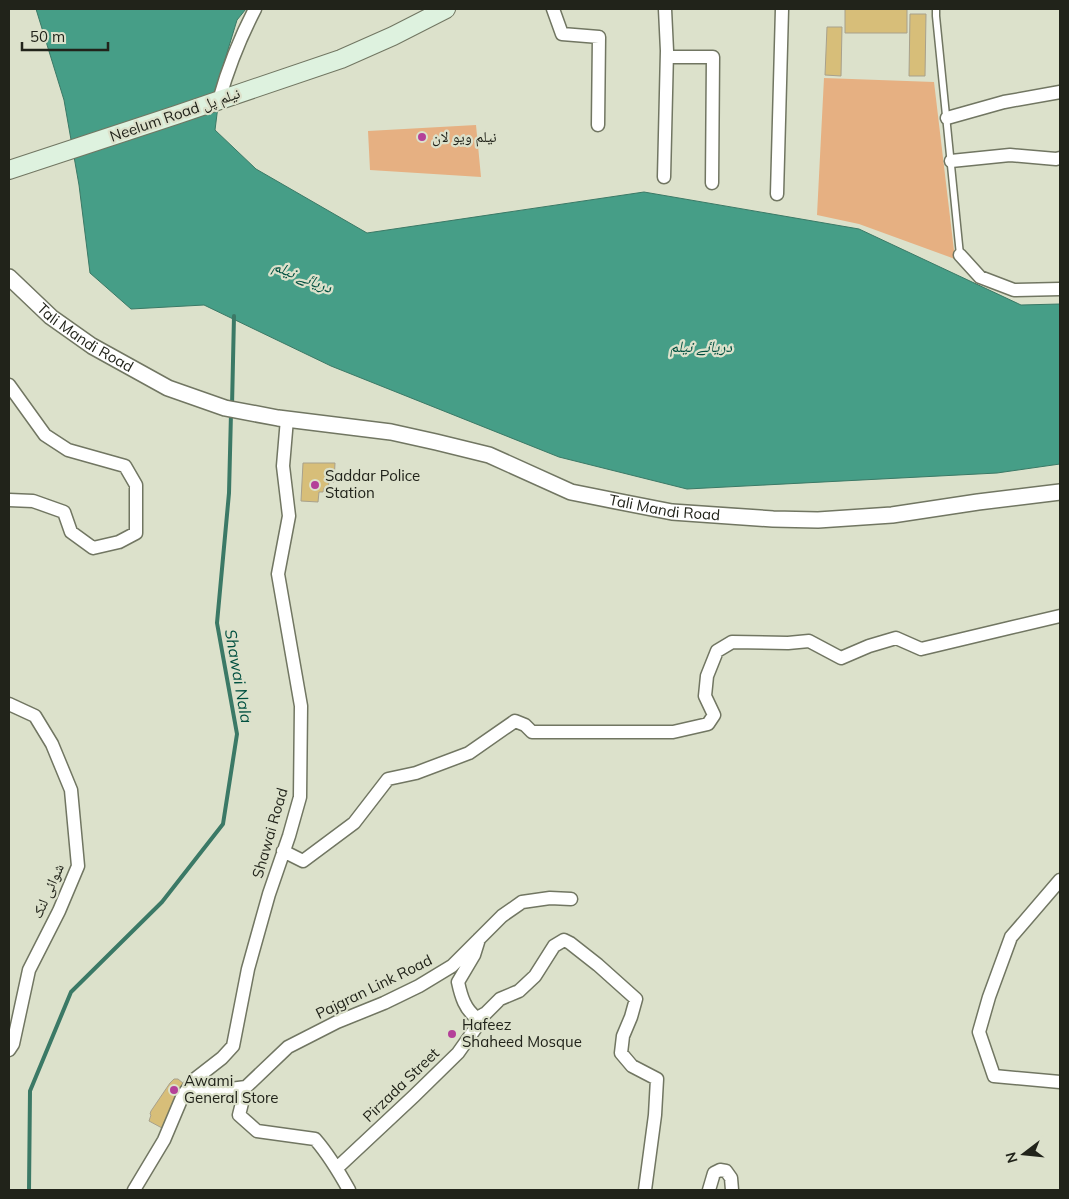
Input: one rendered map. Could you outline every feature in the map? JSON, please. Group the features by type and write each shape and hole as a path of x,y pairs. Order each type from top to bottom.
{"main road":[{"name":"Neelum Road نیلم پل","path":"9,170 341,59 393,36 446,9"}],"street":[{"path":"220,100 233,56 255,9"},
{"path":"552,9 562,34 599,37 598,125"},
{"path":"664,177 667,57 665,9"},
{"path":"777,194 782,9"},
{"path":"667,57 713,57 712,183"},
{"path":"946,118 1004,102 1060,92"},
{"path":"951,161 1010,155 1060,158"},
{"path":"960,255 980,277 1014,290 1060,289"},
{"name":"Tali Mandi Road","path":"9,277 51,318 92,346 168,388 226,408 283,418 392,432 489,455 571,492 672,512 818,520 892,515 1060,492"},
{"path":"9,385 45,435 68,450 124,466 136,485 136,533 119,542 92,548 71,532 64,512 33,501 9,500"},
{"name":"Shawai Road","path":"134,1190 164,1140 184,1095 194,1079 222,1058 233,1046 248,969 269,894 300,798 301,706 278,574 289,516 284,466 283,418"},
{"path":"283,851 303,861 354,823 388,780 416,773 469,752 515,720 525,725 532,732 673,732 708,724 714,715 705,696 707,676 717,651 732,642 788,643 809,641 842,658 869,646 896,638 921,649 1060,616"},
{"name":"شوائی لنک","path":"9,704 35,716 52,744 71,790 78,866 59,911 29,970 13,1044 9,1050"},
{"path":"1060,880 1011,937 989,997 979,1032 994,1076 1060,1082"},
{"name":"Pajgran Link Road","path":"246,1087 288,1047 336,1022 384,1003 419,986 452,966 502,916 522,902 550,898 571,899"},
{"path":"479,939 474,955 458,982 462,1001 472,1015 477,1018 486,1014 500,999 519,991 534,976 554,946 564,940 598,965 636,999 623,1036 621,1053 632,1066 657,1079 655,1115 645,1190"},
{"name":"Pirzada Street","path":"337,1168 458,1053 475,1028 477,1018"},
{"path":"184,1095 246,1087 239,1115 257,1131 315,1139 328,1154 349,1190"},
{"path":"709,1190 714,1173 720,1170 726,1171 731,1178 732,1190"}],"lane":[{"path":"936,9 960,255"}],"shaded area":[{"path":"824,78 934,82 955,259 859,224 817,215"},
{"path":"476,125 481,177 370,170 368,131"}],"water":[{"name":"دریائے نیلم","path":"36,9 246,9 237,20 223,66 215,130 256,169 367,233 644,192 859,229 1021,305 1060,304 1060,464 997,473 687,489 559,457 331,366 204,305 131,309 90,273 79,185 64,100"}],"building":[{"path":"845,9 907,9 907,33 845,33"},
{"path":"910,14 926,14 925,76 909,76"},
{"path":"827,27 842,27 841,76 825,75"},
{"name":"Saddar Police Station","path":"303,463 335,463 334,482 329,482 328,489 324,488 323,492 319,492 318,502 301,501"},
{"path":"174,1079 178,1079 184,1084 162,1128 149,1121 150,1114"}],"waterway":[{"name":"Shawai Nala","path":"232,406 234,316"},
{"name":"Shawai Nala","path":"29,1190 30,1091 71,992 162,902 223,824 237,734 217,623 229,493 231,413"}],"place":[{"name":"نیلم ویو لان","path":"422,137"},
{"name":"Saddar Police Station","path":"315,485"},
{"name":"Hafeez Shaheed Mosque","path":"452,1034"},
{"name":"Awami General Store","path":"174,1090"}]}
